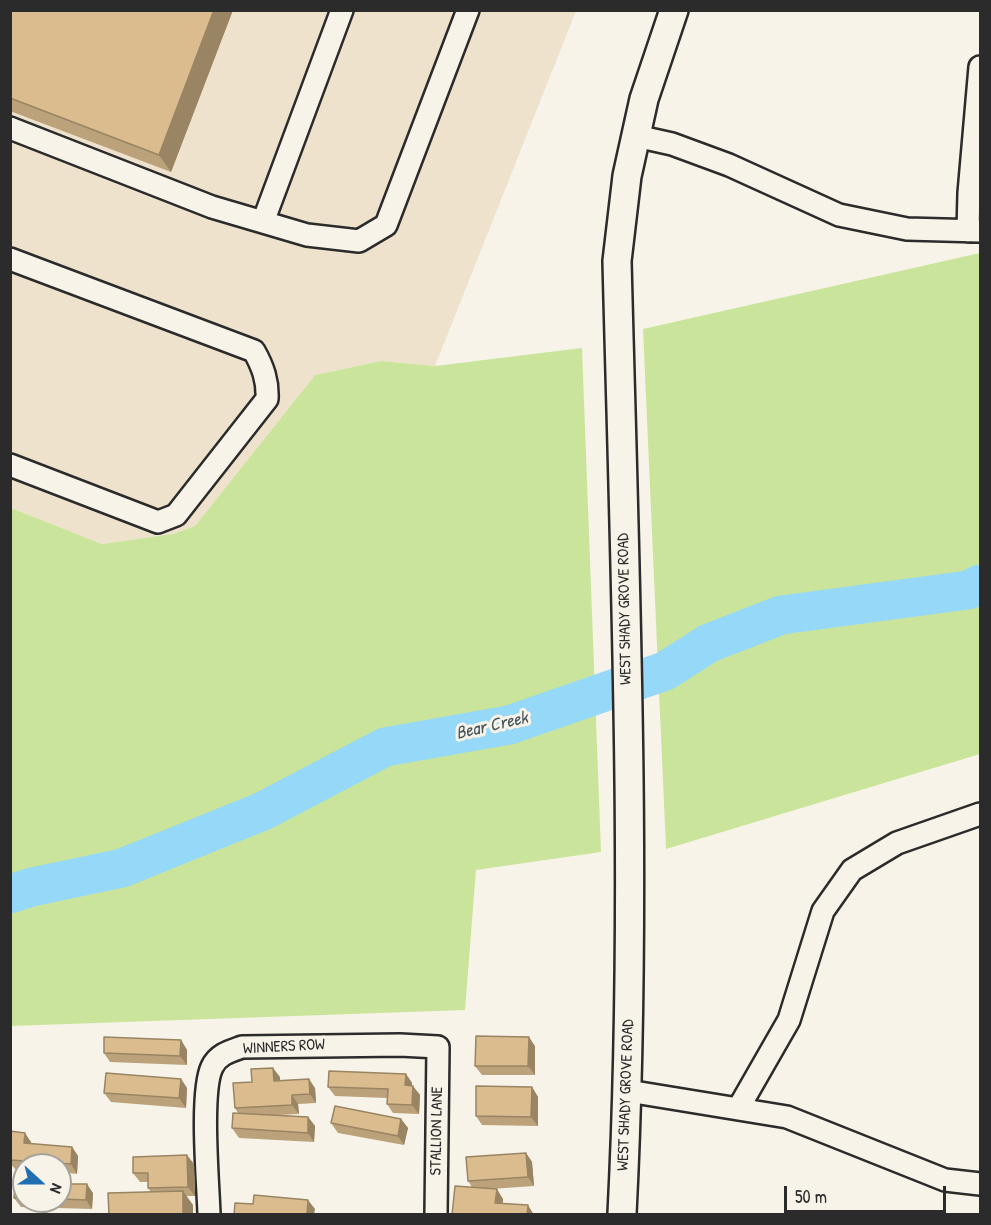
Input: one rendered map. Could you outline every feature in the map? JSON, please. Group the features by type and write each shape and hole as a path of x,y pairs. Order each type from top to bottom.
{"main road":[{"name":"WEST SHADY GROVE ROAD","path":"622,1215 628,1091 629,855 617,261 627,176 644,99 675,10"}],"street":[{"path":"263,222 342,10"},
{"path":"10,128 212,207 308,235 359,241 386,225 468,10"},
{"path":"636,136 672,144 710,158 839,215 907,229 974,231 969,193 981,67"},
{"path":"10,259 254,351 268,384 267,399 176,515 158,522 10,465"},
{"path":"738,1109 789,1020 823,911 852,870 897,843 981,813"},
{"name":"WINNERS ROW","path":"209,1215 206,1111 212,1067 223,1054 242,1047 400,1045 438,1047"},
{"name":"STALLION LANE","path":"436,1215 438,1047"},
{"path":"628,1091 787,1117 945,1180 981,1184"}],"shaded area":[{"path":"10,11 576,11 435,366 381,361 315,375 195,526 173,534 102,544 11,508"}],"green space":[{"path":"980,253 980,754 666,849 643,329"},
{"path":"582,348 601,852 476,870 465,1010 11,1026 11,508 102,544 173,534 195,526 315,375 381,361 435,366"}],"building":[{"path":"10,10 214,10 159,155 10,98"},
{"path":"476,1036 529,1037 528,1066 475,1066"},
{"path":"104,1037 181,1040 180,1056 104,1053"},
{"path":"273,1068 274,1081 309,1079 310,1094 292,1095 292,1105 235,1108 233,1083 252,1082 251,1069"},
{"path":"329,1071 406,1074 405,1085 413,1086 412,1105 387,1104 388,1089 328,1087"},
{"path":"106,1073 181,1079 179,1098 104,1093"},
{"path":"476,1086 532,1087 531,1117 476,1116"},
{"path":"335,1106 401,1119 398,1136 331,1123"},
{"path":"233,1113 308,1117 308,1133 232,1128"},
{"path":"10,1131 25,1133 24,1143 72,1147 72,1153 12,1153 12,1160 10,1160"},
{"path":"526,1153 528,1177 468,1181 466,1157"},
{"path":"187,1155 188,1187 148,1188 148,1173 133,1173 133,1157"},
{"path":"72,1184 87,1184 86,1200 72,1199"},
{"path":"455,1186 497,1189 495,1203 528,1205 527,1215 452,1215"},
{"path":"183,1191 183,1215 109,1215 108,1193"},
{"path":"254,1195 308,1200 307,1215 234,1215 235,1203 253,1204"}],"waterway":[{"name":"Bear Creek","path":"10,894 32,887 122,868 263,811 385,747 509,725 665,671 709,643 781,615 968,590 980,584"}]}
